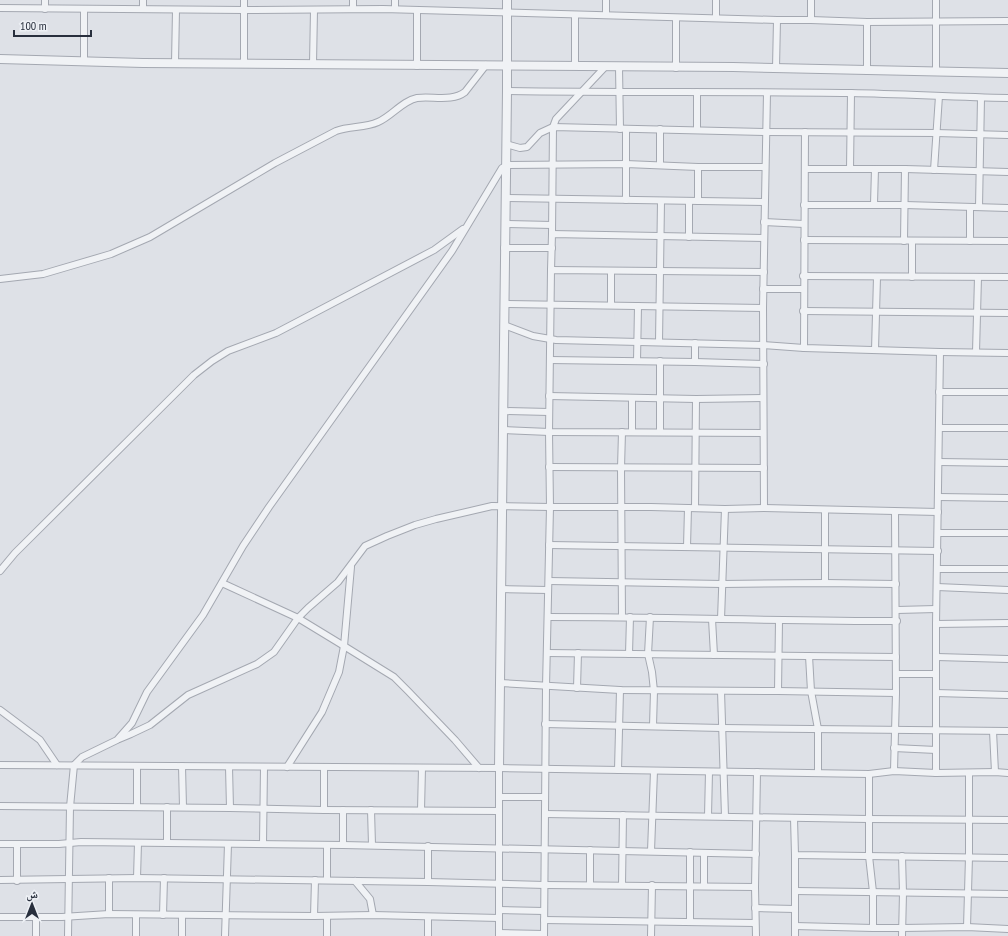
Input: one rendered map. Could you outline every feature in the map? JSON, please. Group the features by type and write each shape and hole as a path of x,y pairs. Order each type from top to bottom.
{"street":[{"path":"45,0 45,9"},
{"path":"143,0 143,9"},
{"path":"244,0 244,64"},
{"path":"353,0 353,8"},
{"path":"395,0 395,9"},
{"path":"506,0 507,91 499,768 499,934 544,935 545,724 550,507 549,396 553,127 556,119 605,67"},
{"path":"606,0 606,16"},
{"path":"716,0 716,18"},
{"path":"811,0 811,20"},
{"path":"936,0 936,72"},
{"path":"0,8 84,10 314,10 353,8 676,18 867,22 1008,21"},
{"path":"84,10 84,61"},
{"path":"174,63 176,10"},
{"path":"313,64 314,10"},
{"path":"417,10 417,66"},
{"path":"575,15 575,66"},
{"path":"676,18 676,68"},
{"path":"776,68 777,20"},
{"path":"867,22 867,71"},
{"path":"0,59 244,64 776,68 1008,73"},
{"path":"0,279 43,274 111,254 131,246 150,237 275,163 336,131 372,124 384,119 406,102 416,98 452,97 461,95 486,65"},
{"path":"619,67 619,93 626,164 626,200"},
{"path":"507,91 619,93 851,93 1008,98"},
{"path":"697,92 697,130"},
{"path":"764,508 763,289 767,92"},
{"path":"850,169 851,93"},
{"path":"934,170 939,96"},
{"path":"979,207 981,98"},
{"path":"506,144 520,148 527,147 540,133 553,127 766,132 1008,135"},
{"path":"660,129 660,165"},
{"path":"804,348 803,276 805,132"},
{"path":"117,740 132,723 147,692 203,615 243,546 269,507 452,251 502,168 506,165 553,164 765,166"},
{"path":"698,166 698,201"},
{"path":"805,169 905,169 1008,172"},
{"path":"874,204 875,169"},
{"path":"904,241 905,169"},
{"path":"505,198 764,202"},
{"path":"660,342 661,201"},
{"path":"689,201 689,237"},
{"path":"804,205 905,204 1008,208"},
{"path":"970,207 970,241"},
{"path":"764,222 804,224"},
{"path":"505,224 552,225"},
{"path":"0,572 15,553 194,375 212,361 228,351 276,333 434,250 465,228"},
{"path":"552,234 764,238"},
{"path":"804,240 1008,241"},
{"path":"912,241 912,278"},
{"path":"504,248 552,248"},
{"path":"551,270 611,272 764,272"},
{"path":"611,272 611,305"},
{"path":"803,276 912,278 1008,277"},
{"path":"875,350 877,277"},
{"path":"976,352 978,278"},
{"path":"763,289 803,289"},
{"path":"504,304 763,308"},
{"path":"637,361 638,306"},
{"path":"803,311 1008,313"},
{"path":"504,325 533,336 550,340 1008,353"},
{"path":"695,343 695,362"},
{"path":"936,773 936,609 938,569 940,352"},
{"path":"550,360 764,364"},
{"path":"660,362 660,432"},
{"path":"940,392 1008,392"},
{"path":"549,396 696,399 764,398"},
{"path":"632,398 632,432"},
{"path":"695,508 696,399"},
{"path":"503,411 549,412"},
{"path":"939,428 1008,428"},
{"path":"503,430 549,432 763,433"},
{"path":"622,432 622,617"},
{"path":"939,462 1008,463"},
{"path":"549,467 764,468"},
{"path":"938,497 1008,498"},
{"path":"68,936 70,807 74,766 82,757 150,725 188,695 266,659 281,645 298,618 316,600 338,582 365,546 416,525 485,507 764,508 938,512"},
{"path":"687,546 688,508"},
{"path":"721,619 725,509"},
{"path":"825,510 825,583"},
{"path":"894,771 897,621 895,512"},
{"path":"938,533 1008,533"},
{"path":"549,545 938,551"},
{"path":"287,767 322,712 339,672 344,646 351,566"},
{"path":"938,569 1008,569"},
{"path":"549,581 722,584 896,584"},
{"path":"222,583 298,618 400,683 455,740 479,768"},
{"path":"937,587 1008,590"},
{"path":"501,589 548,590"},
{"path":"897,610 936,609"},
{"path":"548,617 650,617 779,621 897,621"},
{"path":"629,654 630,617"},
{"path":"650,617 648,654 654,691 653,726"},
{"path":"712,619 714,655"},
{"path":"778,691 779,621"},
{"path":"936,624 1008,623"},
{"path":"546,653 896,657"},
{"path":"577,688 578,654"},
{"path":"809,656 811,691 818,729 818,773"},
{"path":"937,657 1008,659"},
{"path":"896,674 936,674"},
{"path":"500,683 546,687 654,691 811,691 896,693"},
{"path":"618,770 620,690"},
{"path":"721,691 725,772 725,816"},
{"path":"936,694 1008,695"},
{"path":"0,710 40,740 57,765"},
{"path":"545,724 722,728 1008,731"},
{"path":"994,731 995,772"},
{"path":"894,748 936,750"},
{"path":"0,765 545,768 870,774 894,771 936,773 1008,773"},
{"path":"137,766 137,807"},
{"path":"182,766 183,807"},
{"path":"229,767 230,808"},
{"path":"263,844 264,767"},
{"path":"324,767 324,810"},
{"path":"421,810 422,768"},
{"path":"651,851 654,770"},
{"path":"708,816 709,772"},
{"path":"756,936 755,887 757,772"},
{"path":"967,927 970,857 969,773"},
{"path":"870,774 868,856 873,892 873,928"},
{"path":"499,797 545,798"},
{"path":"0,806 499,811"},
{"path":"167,807 167,843"},
{"path":"343,810 343,845"},
{"path":"371,810 372,845"},
{"path":"545,814 1008,820"},
{"path":"622,885 623,815"},
{"path":"794,818 795,936"},
{"path":"0,844 70,844 81,842 372,845 756,854"},
{"path":"137,878 138,843"},
{"path":"17,844 18,881"},
{"path":"225,936 228,844"},
{"path":"327,845 327,880"},
{"path":"428,846 428,882"},
{"path":"590,850 590,885"},
{"path":"690,852 690,922"},
{"path":"704,853 704,885"},
{"path":"795,855 1008,858"},
{"path":"902,856 902,936"},
{"path":"109,878 109,914"},
{"path":"0,880 18,881 164,878 544,885 704,885 755,887"},
{"path":"163,915 164,878"},
{"path":"314,916 315,880"},
{"path":"355,881 370,899 374,916"},
{"path":"651,936 652,885"},
{"path":"795,891 1008,894"},
{"path":"755,908 795,909"},
{"path":"499,910 544,911"},
{"path":"0,917 109,914 499,918"},
{"path":"136,915 136,936"},
{"path":"182,915 182,936"},
{"path":"327,916 327,936"},
{"path":"36,917 36,936"},
{"path":"428,917 428,936"},
{"path":"544,920 755,923"},
{"path":"795,926 873,928 967,927 1006,929 1004,936"},
{"path":"929,928 929,936"}]}
